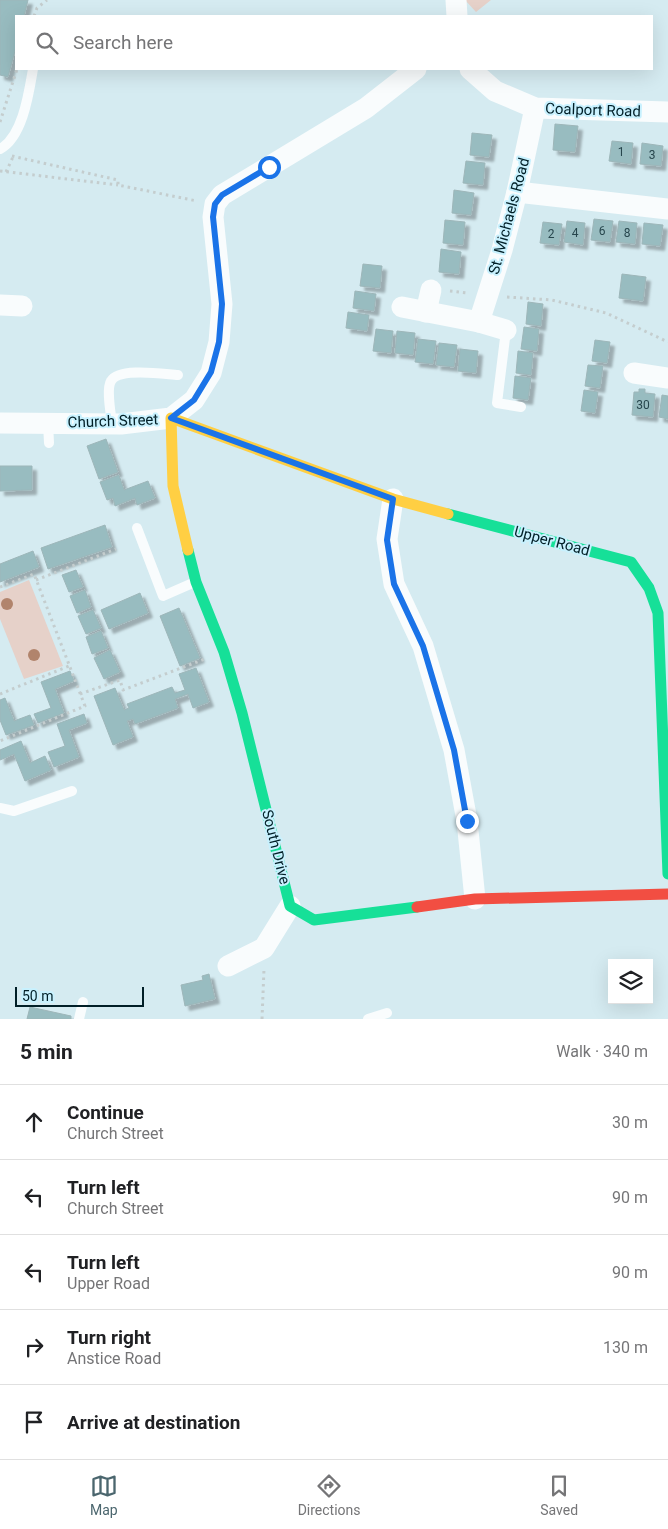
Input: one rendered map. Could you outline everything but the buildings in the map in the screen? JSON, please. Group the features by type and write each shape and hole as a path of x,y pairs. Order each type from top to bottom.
{"street":[{"path":"456,0 457,15"},
{"path":"215,204 222,195 366,108 415,70"},
{"name":"Coalport Road","path":"471,70 496,91 535,108 668,112"},
{"name":"St. Michaels Road","path":"479,322 502,250 535,108"},
{"path":"517,192 668,209"},
{"name":"Church Street","path":"0,423 48,433 171,418 194,400 211,372 219,342 222,304 213,217 215,204"},
{"path":"426,312 431,290"},
{"path":"0,305 22,306"},
{"path":"402,307 479,322 506,330"},
{"path":"634,373 668,378"},
{"name":"Upper Road","path":"171,418 393,499 631,562 649,588 658,614 664,666 668,874"},
{"name":"South Drive","path":"171,418 173,486 196,582 224,652 242,713 290,906"},
{"path":"393,499 387,540 394,584 423,646 454,750 467,821 475,899"},
{"path":"228,966 264,948 290,906 314,920 475,899 668,894"}],"lane":[{"path":"3,148 17,131 33,70"},
{"path":"506,330 496,403 521,407"},
{"path":"112,424 109,390 110,382 118,374 134,373 178,376"},
{"path":"137,528 162,596 196,582"},
{"path":"0,808 14,811 72,791"},
{"path":"79,1019 83,1002"},
{"path":"368,1019 387,1013"}],"path":[{"path":"34,15 37,8 47,0"},
{"path":"0,122 17,70"},
{"path":"3,148 13,156 118,180 118,186"},
{"path":"6,172 13,156"},
{"path":"0,171 118,186 215,204"},
{"path":"431,290 552,300 606,313 668,342"},
{"path":"36,580 116,549"},
{"path":"0,586 34,574 85,706 0,741"},
{"path":"80,694 120,680 124,690 224,652"},
{"path":"0,694 69,666"},
{"path":"262,1019 264,948"}],"shaded area":[{"path":"465,0 491,0 476,12"},
{"path":"29,580 63,666 24,679 0,619 0,592"}],"traffic: fast":[{"path":"448,514 631,562 649,588 658,613 668,874"},
{"path":"188,550 196,582 224,652 242,713 290,906 314,920 417,907"}],"traffic: slow":[{"path":"188,550 173,486 171,418 393,499 448,514"}],"traffic: jam":[{"path":"417,907 475,899 668,894"}],"route":[{"path":"269,167 222,195 215,204 213,217 222,304 219,342 211,372 194,400 171,418 393,499 387,540 394,584 423,646 454,750 467,821"}]}
